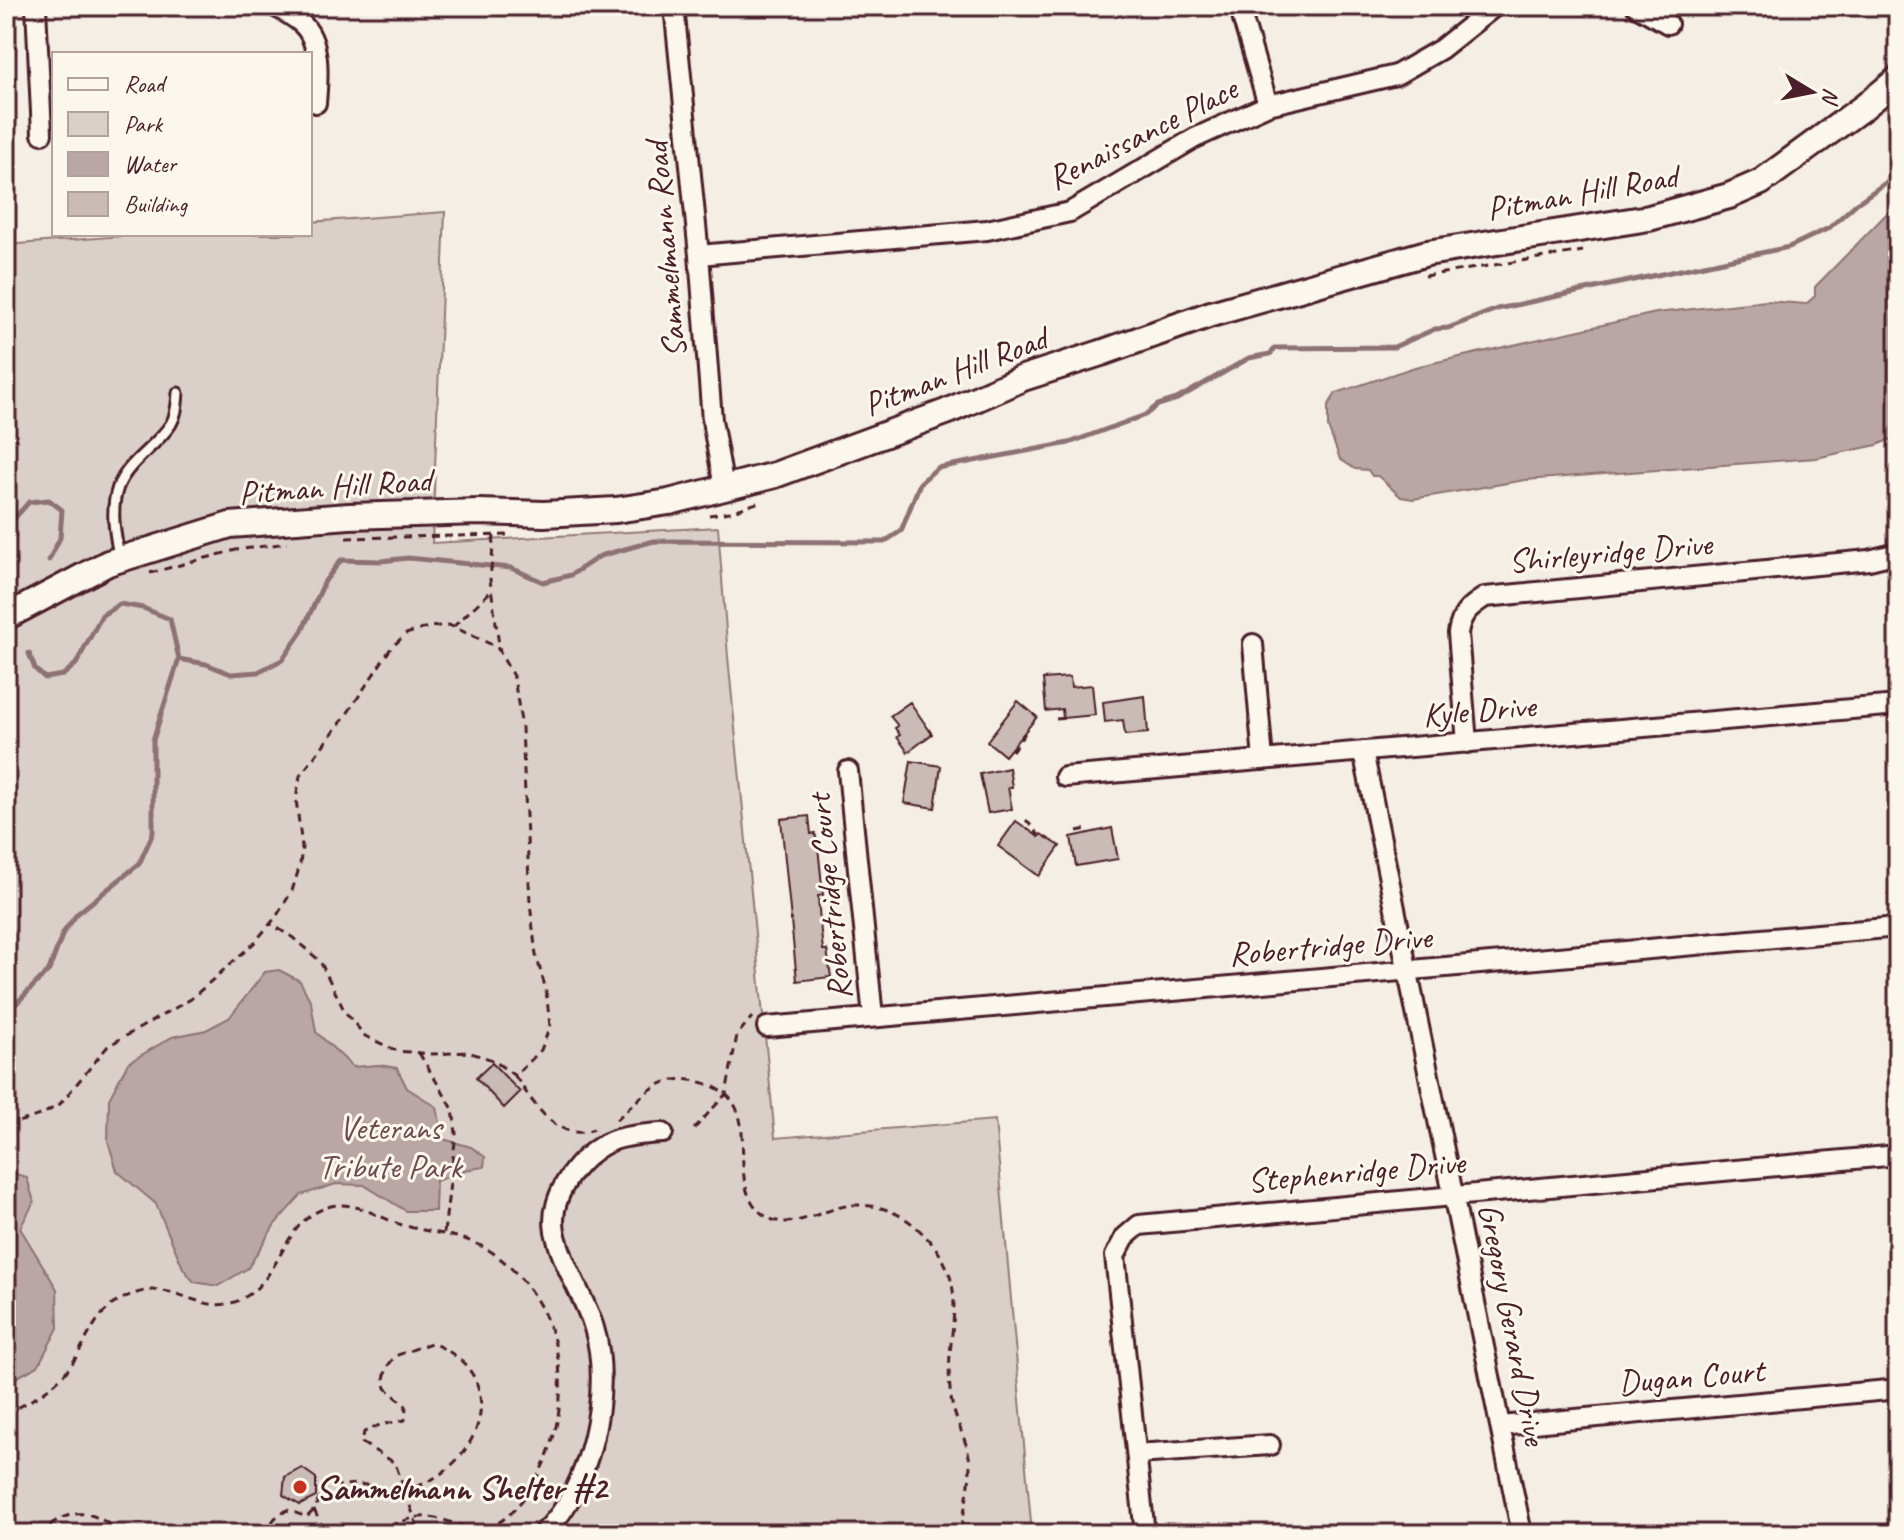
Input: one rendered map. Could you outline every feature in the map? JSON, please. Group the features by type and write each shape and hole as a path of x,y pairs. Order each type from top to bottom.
{"main road":[{"name":"Pitman Hill Road","path":"6,617 108,563 230,525 349,516 616,510 669,502 775,475 946,412 1023,378 1211,314 1427,253 1649,218 1729,196 1761,182 1898,79"}],"street":[{"path":"36,6 42,134"},
{"path":"274,6 304,25 312,40 318,66 316,103"},
{"path":"304,25 310,6"},
{"name":"Sammelmann Road","path":"674,6 712,420 724,488"},
{"path":"1241,6 1268,105"},
{"name":"Renaissance Place","path":"699,255 987,230 1052,217 1088,202 1195,138 1268,105 1396,75 1441,49 1495,6"},
{"path":"1636,6 1668,24"},
{"name":"Shirleyridge Drive","path":"1467,743 1458,633 1460,618 1470,606 1485,597 1869,560 1898,553"},
{"path":"1253,644 1263,760"},
{"name":"Kyle Drive","path":"1065,777 1898,705"},
{"name":"Gregory Gerard Drive","path":"1363,751 1405,970 1522,1534"},
{"name":"Robertridge Court","path":"848,771 873,1017"},
{"name":"Robertridge Drive","path":"767,1027 1898,927"},
{"path":"542,1534 566,1503 582,1473 594,1437 601,1395 601,1363 596,1332 555,1231 555,1210 576,1169 592,1151 615,1140 663,1133"},
{"name":"Stephenridge Drive","path":"1145,1534 1115,1256 1130,1231 1147,1223 1898,1155"},
{"name":"Dugan Court","path":"1500,1426 1888,1390"},
{"path":"1137,1454 1270,1445"}],"lane":[{"path":"120,560 114,524 119,484 171,424 178,393"}],"path":[{"path":"494,536 490,577 501,655"},
{"path":"453,627 491,591"},
{"path":"6,1126 43,1114 60,1104 108,1046 191,999 231,965 271,924 292,891 300,865 302,847 296,799 300,776 391,648 406,634 429,627 453,627 497,647 514,678 522,728 530,903 536,955 546,990 550,1026 541,1050 515,1076"},
{"path":"1056,719 1067,718"},
{"path":"1012,751 1028,729"},
{"path":"1026,820 1038,834 1036,836"},
{"path":"1077,831 1087,829 1088,833"},
{"path":"271,924 320,961 345,1012 365,1036 397,1051 468,1052 493,1060 515,1076 555,1126 583,1133 604,1125"},
{"path":"694,1129 726,1094 737,1035 755,1013 767,1027"},
{"path":"419,1053 453,1109 456,1133 444,1233"},
{"path":"615,1121 651,1087 676,1078 714,1086 726,1094 741,1117 748,1194 760,1212 773,1220 787,1223 856,1204 882,1208 907,1219 930,1239 948,1267 956,1293 950,1367 951,1399 969,1455 970,1479 961,1534"},
{"path":"6,1414 57,1382 71,1367 94,1322 123,1298 153,1290 201,1304 238,1301 259,1285 297,1227 312,1214 333,1206 348,1206 403,1226 478,1243 512,1269 543,1310 554,1334 560,1360 560,1399 558,1424 544,1464 529,1492 498,1523 485,1528 462,1527 438,1518 414,1519 368,1534"},
{"path":"264,1534 275,1518 287,1510 307,1517 314,1510 324,1488 356,1484 405,1491 434,1480 454,1465 470,1446 478,1425 480,1398 474,1378 452,1352 431,1343 395,1356 387,1367 384,1379 386,1388 406,1406 405,1420 380,1425 364,1432 362,1437 366,1448 395,1463 405,1491 414,1519 420,1534"},
{"path":"314,1510 326,1534"},
{"path":"39,1534 69,1513 86,1513 112,1526 120,1534"}],"green space":[{"name":"Veterans Tribute Park","path":"445,212 432,543 718,527 775,1138 995,1120 1032,1534 6,1534 6,245 123,236 312,236 312,222"}],"water":[{"path":"1898,202 1898,436 1877,445 1816,458 1525,480 1413,499 1401,497 1378,476 1372,476 1368,470 1355,469 1340,459 1328,427 1328,406 1336,393 1415,367 1656,313 1766,301 1806,304 1815,296 1815,287"},
{"path":"279,970 300,981 311,1002 316,1032 353,1067 378,1065 397,1068 407,1088 437,1107 443,1139 471,1147 485,1157 484,1167 465,1170 436,1181 435,1211 406,1211 364,1185 336,1184 301,1195 275,1224 248,1268 218,1286 194,1282 183,1268 156,1204 117,1171 108,1141 109,1099 128,1063 172,1037 206,1030 229,1018 265,972"},
{"path":"6,1170 27,1178 34,1202 20,1228 57,1289 58,1328 38,1366 6,1383"}],"building":[{"path":"1070,677 1071,687 1092,685 1095,715 1063,718 1062,709 1046,711 1043,679"},
{"path":"1145,696 1148,733 1125,735 1123,720 1105,722 1103,702"},
{"path":"1018,701 1037,717 1005,756 987,741"},
{"path":"910,702 932,734 908,752 897,737 900,735 895,728 898,726 890,716"},
{"path":"911,761 941,766 935,808 904,803"},
{"path":"1009,768 1012,809 988,813 980,774"},
{"path":"809,816 811,834 815,833 818,847 823,895 818,896 820,923 823,950 827,950 831,977 797,981 781,819"},
{"path":"1016,821 1039,837 1041,834 1060,846 1039,876 998,846"},
{"path":"1112,828 1118,859 1076,866 1071,837"},
{"path":"492,1063 520,1092 504,1108 476,1078"},
{"name":"Sammelmann Shelter #2","path":"302,1468 316,1478 316,1497 300,1505 283,1495 285,1477"}],"waterway":[{"path":"179,659 206,664 231,674 258,672 282,660 302,631 325,581 341,560 408,558 511,568 543,582 571,575 600,556 654,541 884,542 901,531 920,483 937,468 1069,443 1145,415 1158,405 1177,399 1249,358 1270,354 1276,348 1394,347 1435,329 1448,328 1497,309 1789,247 1829,228 1857,203 1898,174"},
{"path":"6,532 29,502 49,500 62,510 60,538 49,560"},
{"path":"6,1014 49,970 63,933 77,914 139,864 153,833 153,740 179,659 170,619 143,608 120,604 102,615 76,664 63,675 45,678 35,669 29,653"}],"place":[{"name":"Sammelmann Shelter #2","path":"300,1487"}]}
